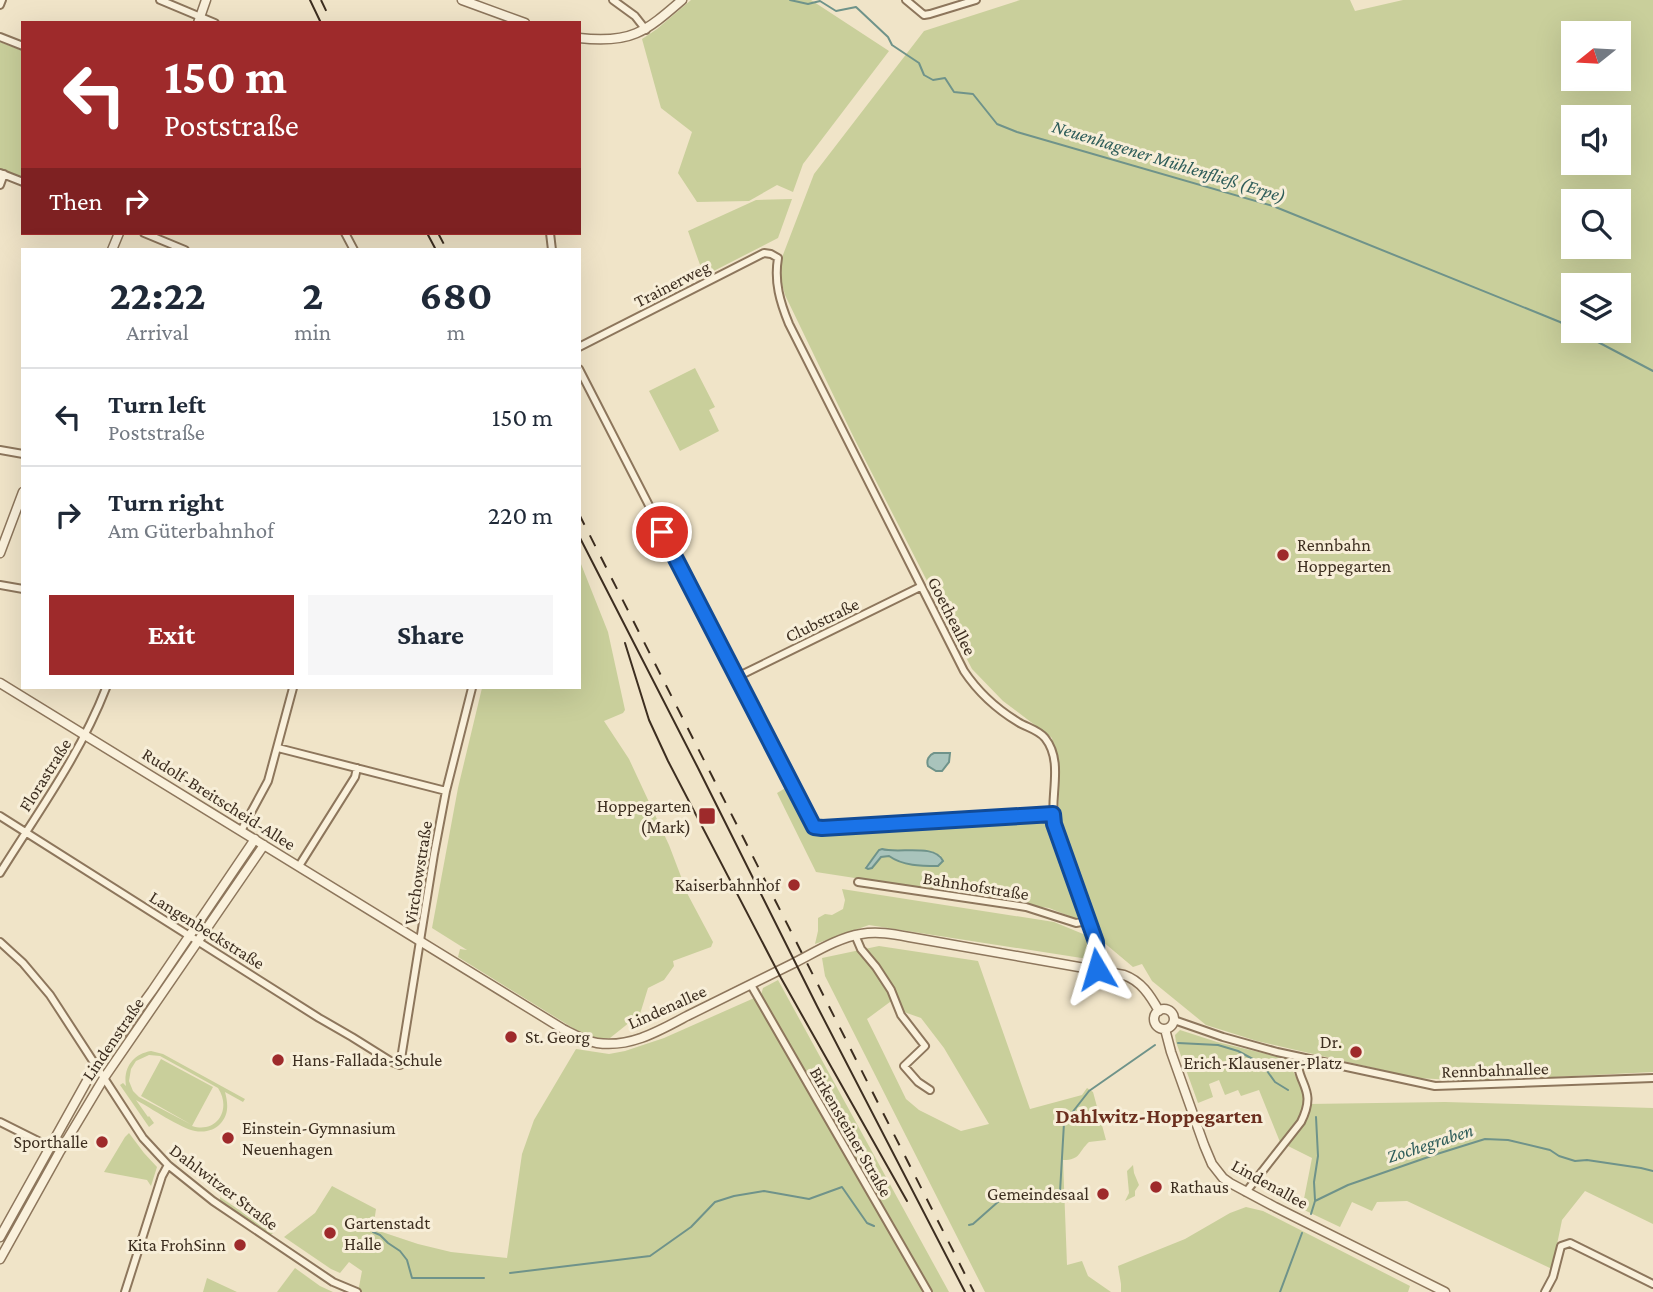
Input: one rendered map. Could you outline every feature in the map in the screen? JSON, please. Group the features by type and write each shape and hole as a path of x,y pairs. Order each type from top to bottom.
{"street":[{"path":"0,5 2,0"},
{"path":"160,0 199,20 206,0"},
{"path":"462,0 520,21"},
{"path":"613,0 635,16 646,30"},
{"path":"581,38 618,39 633,36 646,30 682,0"},
{"path":"906,0 924,15 976,0"},
{"path":"0,37 21,45"},
{"path":"0,186 2,174 21,181"},
{"path":"149,235 180,248"},
{"name":"Trainerweg","path":"581,345 764,253 778,258"},
{"name":"Goetheallee","path":"778,258 777,286 789,324 964,671 981,694 1047,740 1056,774 1054,824 1096,942 1097,969"},
{"path":"581,373 814,827 1053,814"},
{"path":"0,450 21,454"},
{"path":"0,553 21,497"},
{"path":"0,585 21,589"},
{"name":"Clubstraße","path":"737,677 920,587"},
{"name":"Rudolf-Breitscheid-Allee","path":"0,683 421,942"},
{"name":"Florastraße","path":"0,873 57,785 94,720 106,689"},
{"path":"241,831 264,790 293,689"},
{"name":"Virchowstraße","path":"400,1065 446,791 472,689"},
{"path":"278,748 446,791"},
{"path":"299,866 355,777 357,768"},
{"name":"Langenbeckstraße","path":"0,816 391,1062 400,1065"},
{"name":"Lindenstraße","path":"0,1237 82,1089 255,839"},
{"name":"Lindenstraße","path":"0,1259 104,1078 264,845"},
{"name":"Bahnhofstraße","path":"859,882 1026,907 1076,923 1087,921"},
{"name":"Lindenallee","path":"421,942 563,1029 597,1043 622,1043 643,1038 827,946 855,935 869,933 886,933 1124,975 1136,980 1148,992 1159,1011"},
{"path":"855,935 861,949 891,990 901,1015 925,1046 904,1066 918,1082 930,1090"},
{"name":"Dahlwitzer Straße","path":"1,944 23,963 50,995 143,1138 168,1165 213,1201 333,1282 357,1292"},
{"name":"Birkensteiner Straße","path":"751,985 928,1292"},
{"name":"Lindenallee","path":"1174,1020 1171,1012 1165,1009 1155,1016 1159,1027 1165,1028 1171,1052 1212,1164 1223,1178 1445,1292"},
{"path":"1165,1028 1171,1026 1174,1020"},
{"name":"Rennbahnallee","path":"1174,1020 1223,1037 1298,1057 1435,1086 1653,1077"},
{"path":"1246,1192 1301,1122 1307,1110 1308,1095 1297,1066 1298,1057"},
{"path":"0,1122 59,1153"},
{"path":"125,1292 164,1170 168,1165"},
{"path":"1545,1292 1553,1277 1561,1246 1570,1243 1653,1284"}],"green space":[{"path":"691,0 811,0 889,51 803,164 793,192 777,185 749,201 697,202 678,173 692,132 661,108 642,39"},
{"name":"Rennbahn Hoppegarten","path":"1020,0 1350,0 1355,11 1403,0 1653,0 1653,1072 1472,1081 1417,1078 1257,1041 1206,1025 1152,981 1142,964 1133,967 1102,941 1085,901 1059,818 1058,773 1052,738 1003,701 972,669 855,440 785,295 780,276 781,260 814,174 924,31"},
{"path":"0,42 21,50 21,178 0,170"},
{"path":"792,199 778,238 704,276 688,231 756,200"},
{"path":"695,368 715,407 709,410 719,431 680,451 649,391"},
{"path":"581,564 608,632 625,710 604,721 629,759 669,845 688,895 713,942 711,947 673,961 674,966 664,980 648,988 640,1014 610,1038 599,1039 581,1033 458,957 460,949 467,950 432,928 458,788 482,689 581,689"},
{"path":"789,786 812,830 817,832 1045,819 1053,831 1080,918 1071,919 1049,908 816,872 777,793","holes":["881,849 920,850 941,856 894,860 889,856 881,857 865,867"]},
{"path":"842,889 1054,922 1088,936 1091,954 1088,959 869,925 815,944 818,918 843,909 845,900"},
{"path":"879,946 978,961 1030,1109 1082,1095 1087,1088 1093,1092 1106,1140 1089,1142 1076,1157 1063,1160 1067,1265 1082,1261 1088,1276 1111,1292 985,1292 825,976 822,958","holes":["898,996 904,1012 921,1018 944,1048 989,1124 961,1131 919,1110 906,1099 867,1019"]},
{"path":"778,980 949,1292 358,1292 362,1271 349,1262 340,1273 284,1237 315,1213 332,1186 376,1209 373,1229 451,1252 507,1258 522,1154 534,1120 576,1049 609,1054 664,1038 761,995 763,988"},
{"path":"1180,1030 1287,1059 1308,1104 1445,1102 1653,1108 1653,1224 1585,1191 1562,1220 1552,1269 1407,1201 1377,1202 1372,1211 1352,1202 1340,1227 1302,1209 1312,1158 1280,1142 1259,1090 1241,1096 1238,1090 1225,1095 1219,1080 1209,1084 1213,1097 1198,1103 1176,1042 1175,1035"},
{"path":"151,1051 163,1054 245,1099 243,1102 225,1092 227,1108 224,1120 216,1127 202,1132 182,1126 136,1100 154,1123 149,1127 120,1085 123,1083 126,1086 128,1068 134,1059","holes":["149,1055 160,1056 218,1088 222,1096 223,1111 215,1123 201,1128 192,1126 213,1087 161,1059 141,1096 192,1125 139,1097 133,1091 129,1081 136,1061"]},
{"path":"129,1133 157,1167 151,1186 147,1180 104,1172"},
{"path":"1133,1165 1139,1185 1135,1196 1125,1201 1129,1193 1127,1171"},
{"path":"220,1197 273,1233 270,1235 220,1200"},
{"path":"1246,1207 1263,1211 1410,1286 1408,1292 1121,1292 1118,1266 1185,1239 1230,1213"},
{"path":"295,1268 320,1286 333,1292 277,1292"},
{"path":"207,1278 237,1292 203,1292"}],"water":[{"path":"934,753 950,753 949,762 942,771 928,766 928,758"},
{"path":"882,849 932,852 943,861 938,866 906,864 889,856 881,857 872,868 866,868"}],"waterway":[{"name":"Neuenhagener Mühlenfließ (Erpe)","path":"790,0 808,4 820,1 836,11 856,7 888,37 892,45 919,63 924,75 933,80 945,78 954,92 973,94 997,124 1273,206 1561,323"},
{"name":"Neuenhagener Mühlenfließ (Erpe)","path":"1600,343 1653,371"},
{"path":"1178,1043 1218,1045 1238,1051 1262,1064 1275,1082 1288,1090"},
{"path":"969,1225 999,1201 1052,1198 1060,1192 1064,1123 1089,1091 1155,1045"},
{"path":"1315,1200 1314,1182 1318,1156 1316,1117"},
{"name":"Zochegraben","path":"1311,1214 1315,1201 1348,1185 1485,1139 1508,1140 1550,1150 1575,1161 1587,1160 1653,1171"},
{"path":"510,1273 650,1256 691,1227 715,1202 764,1191 809,1199 842,1187 867,1223 874,1226"},
{"path":"373,1232 400,1251 407,1260 412,1278 484,1278"},
{"name":"Zochegraben","path":"1280,1292 1302,1233"}],"tram line":[{"path":"310,0 320,21"},
{"path":"428,235 435,248"},
{"path":"581,540 965,1292"},
{"path":"625,643 649,720 668,761 781,978 907,1201"}],"railway":[{"path":"321,0 331,21"},
{"path":"439,235 446,248"},
{"path":"581,518 974,1292"}],"place":[{"name":"Rennbahn Hoppegarten","path":"1283,555"},
{"name":"Hoppegarten (Mark)","path":"707,816"},
{"name":"Kaiserbahnhof","path":"794,885"},
{"name":"St. Georg","path":"511,1037"},
{"name":"Dr. Erich-Klausener-Platz","path":"1356,1052"},
{"name":"Hans-Fallada-Schule","path":"278,1060"},
{"name":"Einstein-Gymnasium Neuenhagen","path":"228,1138"},
{"name":"Sporthalle","path":"102,1142"},
{"name":"Rathaus","path":"1156,1187"},
{"name":"Gemeindesaal","path":"1103,1194"},
{"name":"Gartenstadt Halle","path":"330,1233"},
{"name":"Kita FrohSinn","path":"240,1245"}],"district":[{"name":"Dahlwitz-Hoppegarten","path":"1159,1116"}],"route":[{"path":"662,532 814,827 1053,814 1054,824 1096,942 1097,969"}]}
